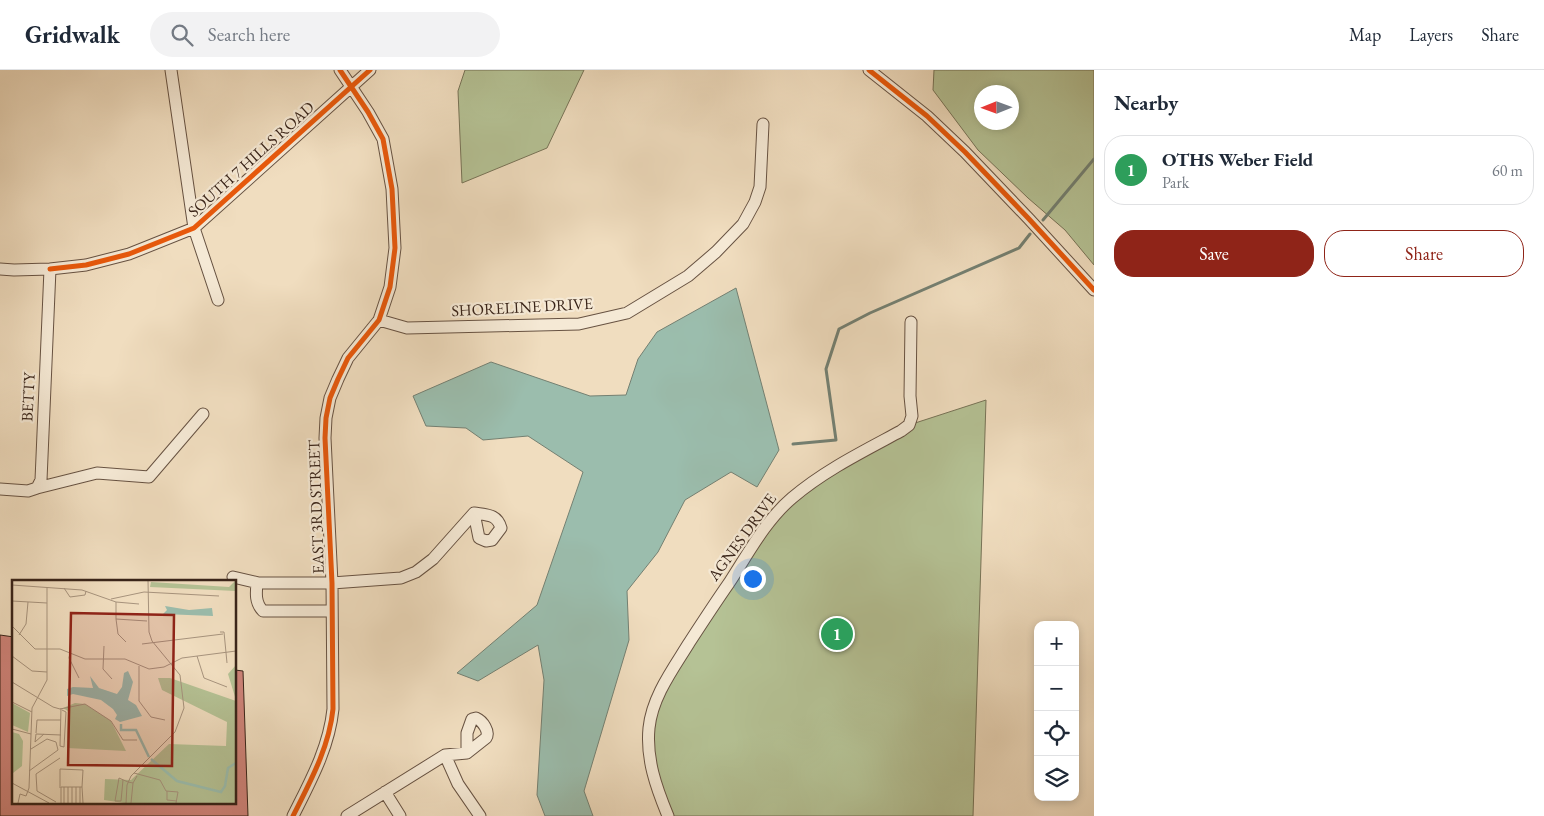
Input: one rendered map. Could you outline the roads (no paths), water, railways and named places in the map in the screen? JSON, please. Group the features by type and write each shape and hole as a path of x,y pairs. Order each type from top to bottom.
{"street":[{"path":"171,70 194,228 218,300"},
{"name":"EAST 3RD STREET","path":"295,815 326,743 331,726 332,583 325,438 326,418 330,398 348,358 378,320 390,287 395,248 392,189 382,139 368,112 340,70"},
{"name":"SOUTH 7 HILLS ROAD","path":"0,269 50,269 86,265 129,254 194,228 370,70"},
{"path":"869,70 927,116 965,152 1094,290"},
{"name":"SHORELINE DRIVE","path":"378,320 407,328 579,324 627,313 688,276 716,252 743,224 755,202 760,187 763,124"},
{"name":"BETTY","path":"37,488 41,480 50,269"},
{"name":"AGNES DRIVE","path":"668,816 651,772 649,750 649,728 654,706 663,686 715,602 776,514 808,485 839,464 908,425 912,416 910,396 910,322"},
{"path":"0,489 28,491 97,473 149,476 203,414"},
{"path":"233,577 257,582 332,583 401,578 416,572 433,559 474,513"},
{"path":"257,582 258,606 263,611 332,611"},
{"path":"346,816 445,755 467,753"},
{"path":"445,755 458,784 480,816"},
{"path":"385,792 400,816"}],"waterway":[{"path":"1043,220 1094,159"},
{"path":"793,444 836,440 826,369 839,329 870,313 1019,248 1030,234"}],"place":[{"name":"OTHS Weber Field","path":"837,634"}]}
